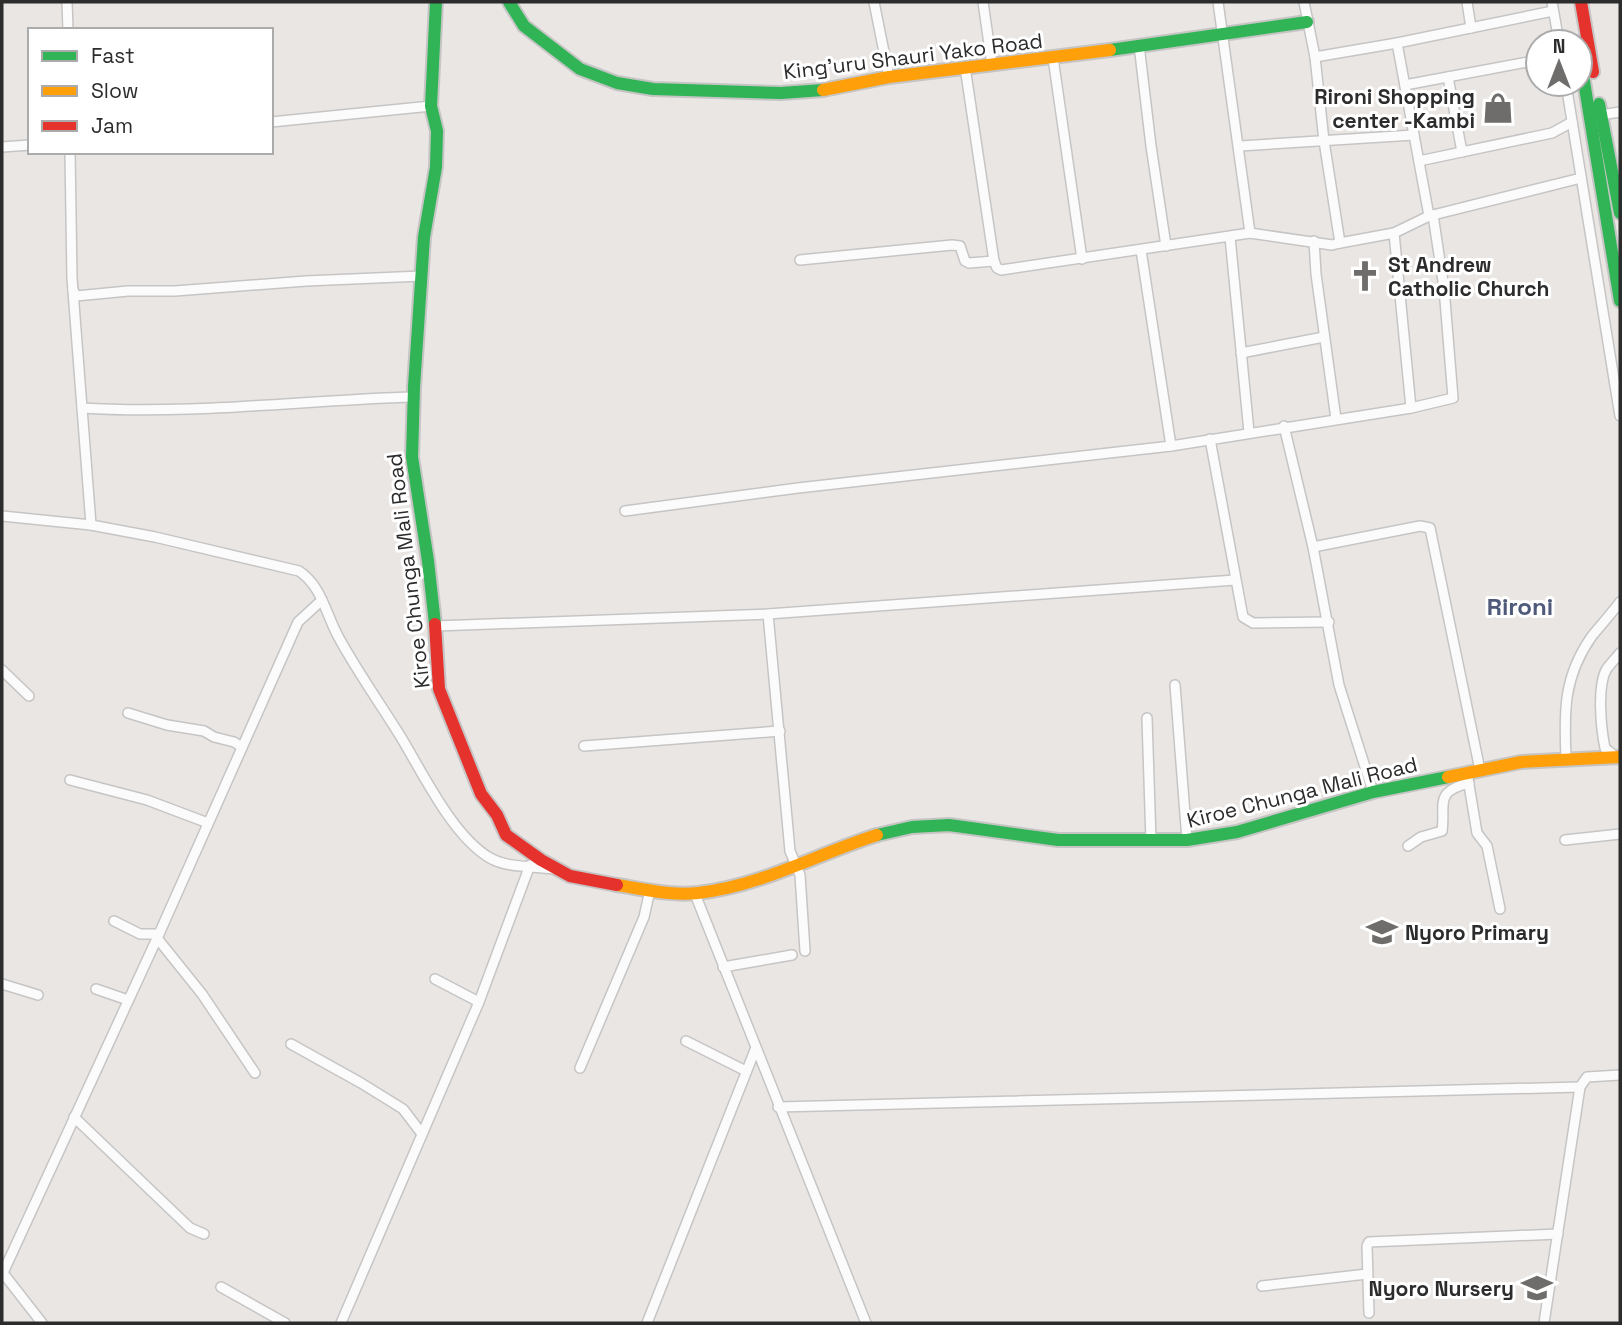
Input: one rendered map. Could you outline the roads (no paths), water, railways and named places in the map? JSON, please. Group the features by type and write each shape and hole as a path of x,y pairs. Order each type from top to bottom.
{"main road":[{"name":"Kiroe Chunga Mali Road","path":"436,2 432,106 437,131 436,167 424,237 412,457 436,626 439,690 481,794 497,816 506,835 541,860 570,876 590,881 695,894 747,885 837,848 883,833 930,825 969,826 1058,840 1188,840 1237,832 1373,792 1472,775 1521,762 1618,757"},
{"name":"King'uru Shauri Yako Road","path":"509,2 524,26 580,69 617,83 653,89 798,93 890,77 1053,58 1307,22"},
{"path":"1571,2 1576,28"},
{"path":"1581,2 1620,213"},
{"path":"1587,98 1620,301"}],"street":[{"path":"67,2 68,28"},
{"path":"874,2 890,77"},
{"path":"983,2 992,65"},
{"path":"1218,2 1251,233"},
{"path":"1304,2 1315,57 1324,141 1340,243"},
{"path":"1467,2 1471,28"},
{"path":"1315,57 1471,28 1553,6 1557,28"},
{"path":"625,511 798,488 1171,446 1411,408 1453,398 1444,288 1397,43"},
{"path":"1139,45 1166,246"},
{"path":"1053,58 1082,259"},
{"path":"1405,85 1524,63"},
{"path":"964,67 994,261 1001,270 1251,233 1332,245 1394,233 1431,215 1581,178"},
{"path":"1448,77 1462,152"},
{"path":"1568,98 1620,416"},
{"path":"273,122 432,106"},
{"path":"1600,115 1620,112"},
{"path":"1419,161 1552,133 1572,122"},
{"path":"1240,146 1414,135"},
{"path":"2,147 28,145"},
{"path":"70,154 73,289 92,525"},
{"path":"1394,233 1411,408"},
{"path":"1230,237 1249,432"},
{"path":"1314,241 1336,419"},
{"path":"800,260 952,245 960,246 965,261 969,263 994,261"},
{"path":"1140,250 1171,446"},
{"path":"73,289 76,296 83,296 128,291 175,291 422,276"},
{"path":"1241,354 1324,337"},
{"path":"82,408 119,410 232,407 414,397"},
{"path":"1284,426 1314,547 1339,685 1373,792"},
{"path":"1210,439 1240,610 1247,621 1329,622"},
{"path":"2,516 92,525 299,571 318,588 342,643 438,802 468,841 492,859 560,870"},
{"path":"1314,547 1420,526 1430,528 1472,775 1477,833 1487,846 1500,909"},
{"path":"436,626 768,614 1235,580"},
{"path":"42,1323 2,1274 158,936 298,622 322,600"},
{"path":"1566,758 1564,707 1570,682 1592,637 1620,602"},
{"path":"768,614 790,851 800,875 805,951"},
{"path":"1618,757 1605,748 1601,705 1606,670 1620,653"},
{"path":"2,670 29,696"},
{"path":"1174,685 1188,840"},
{"path":"128,713 167,725 204,731 242,747"},
{"path":"1147,718 1151,841"},
{"path":"584,746 779,731"},
{"path":"1408,846 1421,837 1442,831 1442,804 1447,794 1472,775"},
{"path":"70,780 147,800 208,823"},
{"path":"1565,840 1620,834"},
{"path":"341,1323 479,1002 530,865"},
{"path":"580,1068 644,917 650,890"},
{"path":"695,894 866,1323"},
{"path":"114,921 140,934 158,936 202,994 255,1073"},
{"path":"723,967 792,956"},
{"path":"435,979 479,1002"},
{"path":"2,984 38,995"},
{"path":"96,989 128,1000"},
{"path":"686,1041 746,1071"},
{"path":"291,1044 394,1102 411,1117 422,1134"},
{"path":"647,1323 755,1050"},
{"path":"1544,1323 1580,1087 1587,1077 1620,1075"},
{"path":"778,1107 1580,1087"},
{"path":"75,1117 190,1228 204,1234"},
{"path":"1369,1313 1369,1242 1558,1234"},
{"path":"1262,1286 1367,1274"},
{"path":"221,1287 285,1323"}],"place":[{"name":"Rironi Shopping center -Kambi","path":"1498,108"},
{"name":"St Andrew Catholic Church","path":"1365,276"},
{"name":"Nyoro Primary","path":"1382,932"},
{"name":"Nyoro Nursery","path":"1537,1288"}],"district":[{"name":"Rironi","path":"1520,606"}]}
